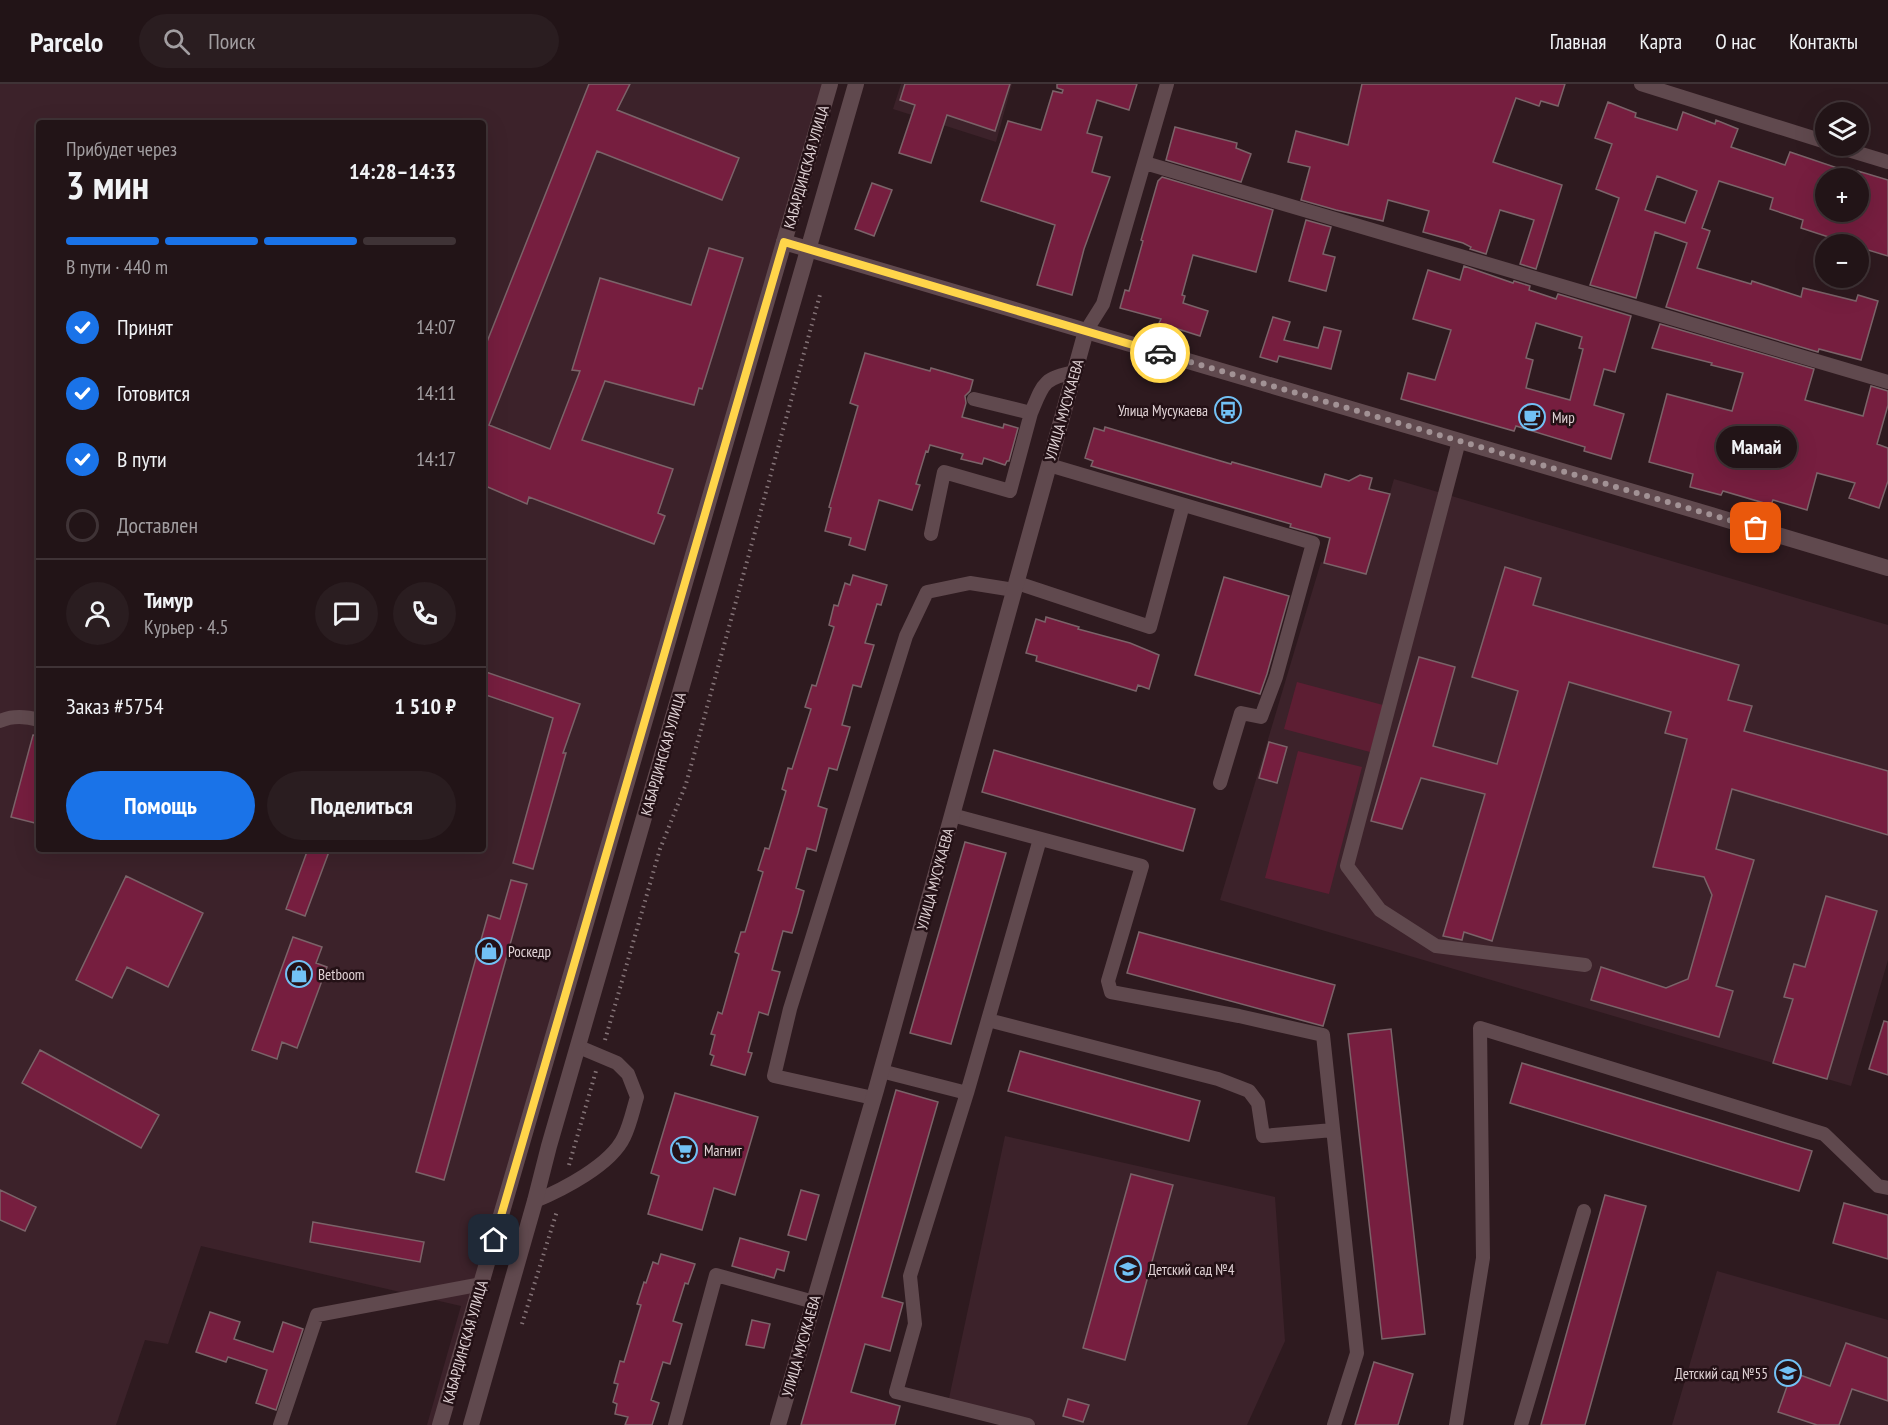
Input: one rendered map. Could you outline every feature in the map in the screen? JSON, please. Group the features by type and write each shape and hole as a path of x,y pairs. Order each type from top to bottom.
{"main road":[{"name":"КАБАРДИНСКАЯ УЛИЦА","path":"440,1425 830,84"},
{"name":"КАБАРДИНСКАЯ УЛИЦА","path":"471,1425 549,1146 856,84"},
{"path":"784,242 1888,568"},
{"name":"УЛИЦА МУСУКАЕВА","path":"778,1425 881,1071 1086,331"}],"lane":[{"path":"1086,331 1103,304 1167,84"},
{"path":"1641,84 1815,139"},
{"path":"1868,156 1888,162"},
{"path":"1145,163 1888,382"},
{"path":"931,534 944,472 1010,491 1031,412 1042,386 1057,376 1075,372"},
{"path":"974,399 1031,412"},
{"path":"1459,441 1347,866 1380,910 1436,946 1585,965"},
{"path":"1049,465 1313,543 1276,677 1261,717 1241,713 1220,783"},
{"path":"873,1098 774,1076 790,1009 906,636 927,592 970,583 1016,587 1150,627 1183,505"},
{"path":"0,721 10,716 36,719"},
{"path":"952,815 1142,866 1108,981 1111,992 1239,1016 1323,1035 1357,1353 1334,1425"},
{"path":"1028,1425 896,1392 915,1324 910,1276 967,1093 1040,838"},
{"path":"988,1020 1218,1079 1249,1091 1258,1103 1263,1136 1333,1130"},
{"path":"1456,1425 1483,1258 1480,1028 1824,1134 1878,1186 1888,1188"},
{"path":"535,1201 563,1189 606,1160 624,1139 637,1097 627,1074 617,1063 579,1047"},
{"path":"881,1071 967,1093"},
{"path":"1521,1425 1584,1211"},
{"path":"675,1425 716,1275 814,1302"},
{"path":"280,1425 317,1315 482,1284"}],"path":[{"path":"604,1044 660,849 687,784 820,291"},
{"path":"568,1171 596,1071"},
{"path":"521,1327 558,1207"}],"shaded area":[{"path":"0,84 830,84 440,1425 427,1425 461,1306 201,1246 168,1344 145,1340 116,1425 0,1425"},
{"path":"901,84 1012,84 996,142 893,109"},
{"path":"1394,479 1888,625 1888,960 1851,1086 1220,900 1321,562 1366,574"},
{"path":"1297,682 1383,705 1370,752 1284,729"},
{"path":"1298,751 1362,767 1329,894 1265,878"},
{"name":"Детский сад №4","path":"1005,1136 1275,1197 1285,1341 1247,1425 1037,1425 948,1403"},
{"name":"Детский сад №55","path":"1717,1271 1888,1320 1888,1425 1672,1425"}],"building":[{"path":"589,84 630,84 617,110 739,158 722,200 597,151 489,425 550,449 580,371 572,370 600,278 691,305 709,248 743,258 702,389 699,388 694,405 605,381 582,440 673,469 658,513 665,516 654,544 529,497 527,504 486,486 486,344"},
{"path":"905,84 1010,84 995,131 947,115 931,163 899,153 915,105 900,100"},
{"path":"1057,84 1137,84 1129,110 1097,100 1087,133 1102,137 1092,172 1110,177 1084,249 1072,295 1037,285 1055,225 981,201 1008,121 1041,130 1053,91 1062,93 1063,90 1057,88"},
{"path":"1362,84 1565,84 1558,106 1541,101 1539,106 1516,98 1493,162 1562,185 1536,269 1520,264 1534,220 1500,210 1486,254 1470,249 1471,247 1463,243 1423,232 1429,211 1388,200 1383,221 1301,200 1310,167 1288,162 1296,131 1348,145"},
{"path":"1608,102 1636,113 1635,117 1677,130 1683,112 1715,124 1716,120 1738,129 1731,147 1785,165 1790,152 1837,168 1815,168 1815,222 1869,222 1869,174 1888,180 1888,256 1869,250 1869,234 1819,234 1801,228 1803,220 1770,209 1773,198 1719,181 1702,228 1710,231 1697,268 1751,284 1752,281 1801,297 1803,288 1856,301 1858,295 1878,301 1861,360 1819,349 1818,352 1666,307 1687,243 1655,232 1636,298 1590,285 1619,198 1596,189 1612,144 1595,138","holes":["1657,176 1697,191 1685,223 1645,210"]},
{"path":"1175,127 1237,143 1236,148 1251,154 1241,182 1166,160"},
{"path":"1162,177 1273,210 1256,272 1193,255 1182,295 1185,296 1183,303 1208,311 1200,336 1159,323 1161,319 1120,308 1125,290 1129,291 1158,181"},
{"path":"872,183 892,190 874,236 855,229"},
{"path":"1306,220 1331,227 1323,254 1335,257 1326,291 1289,281"},
{"path":"1464,266 1513,283 1514,281 1530,286 1529,290 1556,299 1558,294 1631,316 1615,372 1604,369 1594,405 1624,414 1611,459 1584,451 1585,447 1516,426 1514,431 1401,399 1408,373 1435,380 1451,330 1413,319 1428,270 1460,280","holes":["1536,323 1582,337 1579,348 1583,349 1570,400 1526,388 1533,360 1526,358"]},
{"path":"1273,317 1290,322 1284,340 1318,348 1324,327 1341,331 1331,369 1279,356 1277,362 1260,357"},
{"path":"1660,324 1814,369 1805,400 1863,416 1871,386 1888,391 1888,405 1877,444 1888,448 1888,481 1879,508 1849,498 1855,483 1817,473 1807,510 1773,500 1771,505 1723,491 1721,495 1690,487 1693,474 1649,462 1667,394 1732,411 1743,373 1652,348"},
{"path":"865,353 973,380 970,391 965,396 966,403 962,417 1003,428 1004,424 1018,428 1009,461 1005,465 984,458 982,464 961,459 963,454 930,445 916,484 920,485 912,510 879,500 865,550 849,545 851,538 825,531 831,508 829,507 858,406 850,403"},
{"path":"1105,427 1231,464 1232,462 1321,487 1325,474 1349,481 1360,475 1372,478 1369,489 1390,494 1366,574 1324,563 1330,538 1290,527 1291,524 1091,466 1093,461 1085,458 1094,428 1104,431"},
{"path":"1505,567 1541,578 1533,605 1739,665 1728,700 1752,706 1744,731 1888,771 1888,835 1732,789 1716,849 1754,860 1716,986 1733,991 1719,1037 1591,1000 1601,967 1666,988 1688,979 1712,895 1704,877 1653,867 1687,739 1665,733 1671,712 1569,682 1492,941 1464,932 1462,940 1443,936 1485,794 1421,778 1402,829 1371,821 1419,657 1455,667 1433,746 1497,764 1518,691 1472,677"},
{"path":"853,575 887,585 881,605 877,604 865,643 874,645 861,687 853,685 842,725 850,727 837,770 829,768 818,806 827,809 816,851 807,848 796,888 804,891 798,913 792,933 783,931 772,970 780,972 768,1015 759,1012 748,1052 752,1053 745,1075 711,1065 714,1056 710,1054 715,1035 711,1034 718,1012 722,1014 739,954 735,952 741,932 745,932 763,872 758,870 765,848 769,849 786,791 782,789 788,768 792,769 811,709 805,707 812,685 816,686 834,627 829,625 834,605 838,606 845,583 850,585"},
{"path":"1224,577 1289,596 1260,694 1195,675"},
{"path":"1046,617 1079,627 1078,629 1130,643 1159,655 1149,689 1138,685 1136,691 1036,661 1037,656 1026,653 1036,619 1045,622"},
{"path":"486,672 580,704 563,753 566,753 533,869 513,863 553,718 486,695"},
{"path":"33,735 36,736 36,823 11,817"},
{"path":"1269,742 1287,747 1277,783 1259,778"},
{"path":"994,750 1195,809 1183,851 982,792"},
{"path":"965,842 1006,853 951,1044 910,1033"},
{"path":"307,852 329,852 305,916 286,909"},
{"path":"126,876 203,913 168,987 127,967 112,998 76,980"},
{"path":"511,880 527,884 444,1180 416,1172 488,915 500,919"},
{"path":"1826,896 1877,911 1827,1079 1773,1063 1793,999 1784,997 1794,964 1805,967"},
{"path":"1139,932 1335,985 1323,1026 1127,973"},
{"path":"293,937 322,947 316,963 327,967 297,1048 282,1042 277,1059 252,1050"},
{"path":"1884,1021 1888,1022 1888,1075 1869,1069"},
{"path":"1391,1029 1425,1334 1382,1339 1348,1034"},
{"path":"40,1050 159,1115 141,1148 22,1083"},
{"path":"1020,1051 1200,1101 1189,1141 1008,1091"},
{"path":"1522,1063 1812,1151 1799,1191 1510,1103"},
{"path":"896,1090 938,1102 882,1297 903,1303 890,1351 865,1344 851,1392 900,1406 895,1425 801,1425"},
{"path":"675,1093 758,1117 735,1195 714,1188 702,1230 648,1214 659,1176 651,1173"},
{"path":"1131,1174 1173,1185 1125,1360 1083,1348"},
{"path":"0,1190 36,1207 25,1231 0,1220"},
{"path":"801,1190 819,1195 806,1240 788,1235"},
{"path":"1605,1195 1646,1206 1585,1425 1541,1425"},
{"path":"1844,1203 1888,1215 1888,1259 1833,1243"},
{"path":"313,1222 424,1242 420,1262 310,1242"},
{"path":"740,1238 789,1252 784,1271 777,1269 774,1278 732,1266"},
{"path":"661,1254 695,1264 688,1284 685,1283 673,1321 682,1324 670,1364 663,1362 651,1400 659,1403 652,1425 625,1425 628,1417 615,1414 617,1404 613,1402 618,1384 614,1383 620,1361 624,1362 641,1305 637,1304 644,1282 646,1283 653,1262 658,1264"},
{"path":"210,1312 240,1322 234,1339 273,1352 283,1322 303,1329 276,1410 256,1403 267,1370 228,1357 226,1362 196,1352"},
{"path":"752,1320 770,1324 764,1348 746,1345"},
{"path":"1846,1343 1888,1358 1888,1401 1852,1389 1839,1425 1817,1425 1778,1412 1792,1372 1830,1386"},
{"path":"1374,1362 1413,1374 1398,1425 1355,1425"},
{"path":"1068,1399 1089,1405 1083,1422 1063,1416"}],"way so far":[{"path":"1160,353 1756,528"}],"place":[{"name":"Улица Мусукаева","path":"1228,410"},
{"name":"Мир","path":"1532,417"},
{"name":"Мамай","path":"1756,528"},
{"name":"Роскедр","path":"489,951"},
{"name":"Betboom","path":"299,974"},
{"name":"Магнит","path":"684,1150"},
{"name":"Детский сад №4","path":"1128,1269"},
{"name":"Детский сад №55","path":"1788,1373"}],"route":[{"path":"494,1240 784,242 1160,353"}]}
